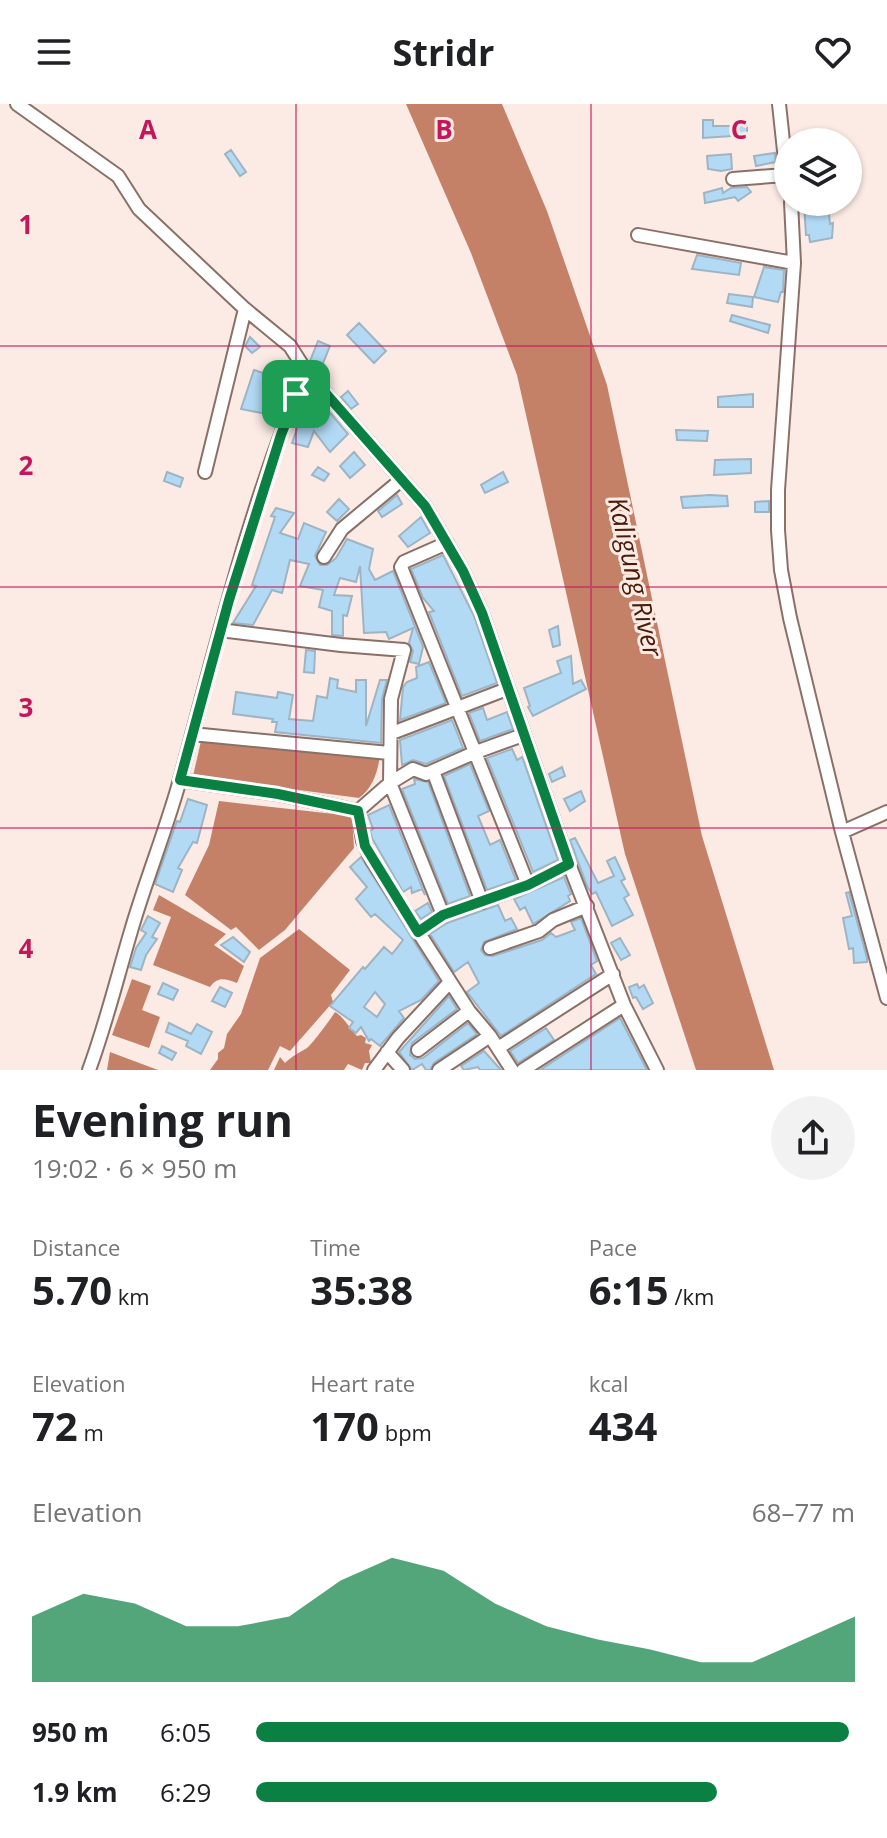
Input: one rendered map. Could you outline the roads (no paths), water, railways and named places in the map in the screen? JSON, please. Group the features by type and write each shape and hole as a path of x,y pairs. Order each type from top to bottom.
{"street":[{"path":"17,104 118,176 139,209 245,309 290,346 305,368 425,506 463,571 482,613 569,864 624,1005 657,1070"},
{"path":"779,104 781,128"},
{"path":"733,179 774,181"},
{"path":"792,216 794,263 778,490 781,570 842,832 887,998"},
{"path":"638,235 794,263"},
{"path":"205,472 245,309"},
{"path":"89,1070 180,780 220,630 305,368"},
{"path":"324,557 342,529 401,480"},
{"path":"447,543 404,562 401,567 528,885"},
{"path":"220,630 341,645 403,649 405,653 391,699 390,783 443,915"},
{"path":"392,733 507,689"},
{"path":"192,734 389,753"},
{"path":"358,811 390,783 413,769 422,774 433,771 523,735"},
{"path":"433,771 482,902"},
{"path":"180,780 278,794 358,811"},
{"path":"358,811 365,846 469,1011 512,1070"},
{"path":"842,832 887,812"},
{"path":"418,932 443,915 528,885 569,864"},
{"path":"490,948 539,931 553,920 587,906"},
{"path":"498,1048 613,974"},
{"path":"374,1070 430,1001 450,982"},
{"path":"523,1070 624,1005"},
{"path":"418,1050 469,1011"},
{"path":"439,1070 490,1036"},
{"path":"387,1052 403,1070"}],"water":[{"name":"Kaligung River","path":"406,104 502,104 547,211 607,385 702,836 774,1070 696,1070 625,854 517,375 471,253"},
{"path":"201,741 380,755 374,779 359,798 193,776"},
{"path":"219,801 352,816 354,848 285,930 259,950 236,927 231,930 185,895 209,845"},
{"path":"159,895 226,934 214,945 244,966 237,983 222,979 210,987 153,965 171,917 153,910"},
{"path":"299,929 350,970 331,995 333,1002 290,1051 280,1046 268,1070 210,1070 224,1048 227,1034 241,1014 260,958"},
{"path":"132,979 151,986 142,1010 160,1017 149,1048 112,1035"},
{"path":"335,1012 357,1036 366,1038 365,1043 372,1045 369,1051 371,1063 365,1063 362,1070 348,1064 344,1070 274,1070 280,1057 285,1063 307,1048"},
{"path":"110,1052 158,1070 107,1070"}]}
